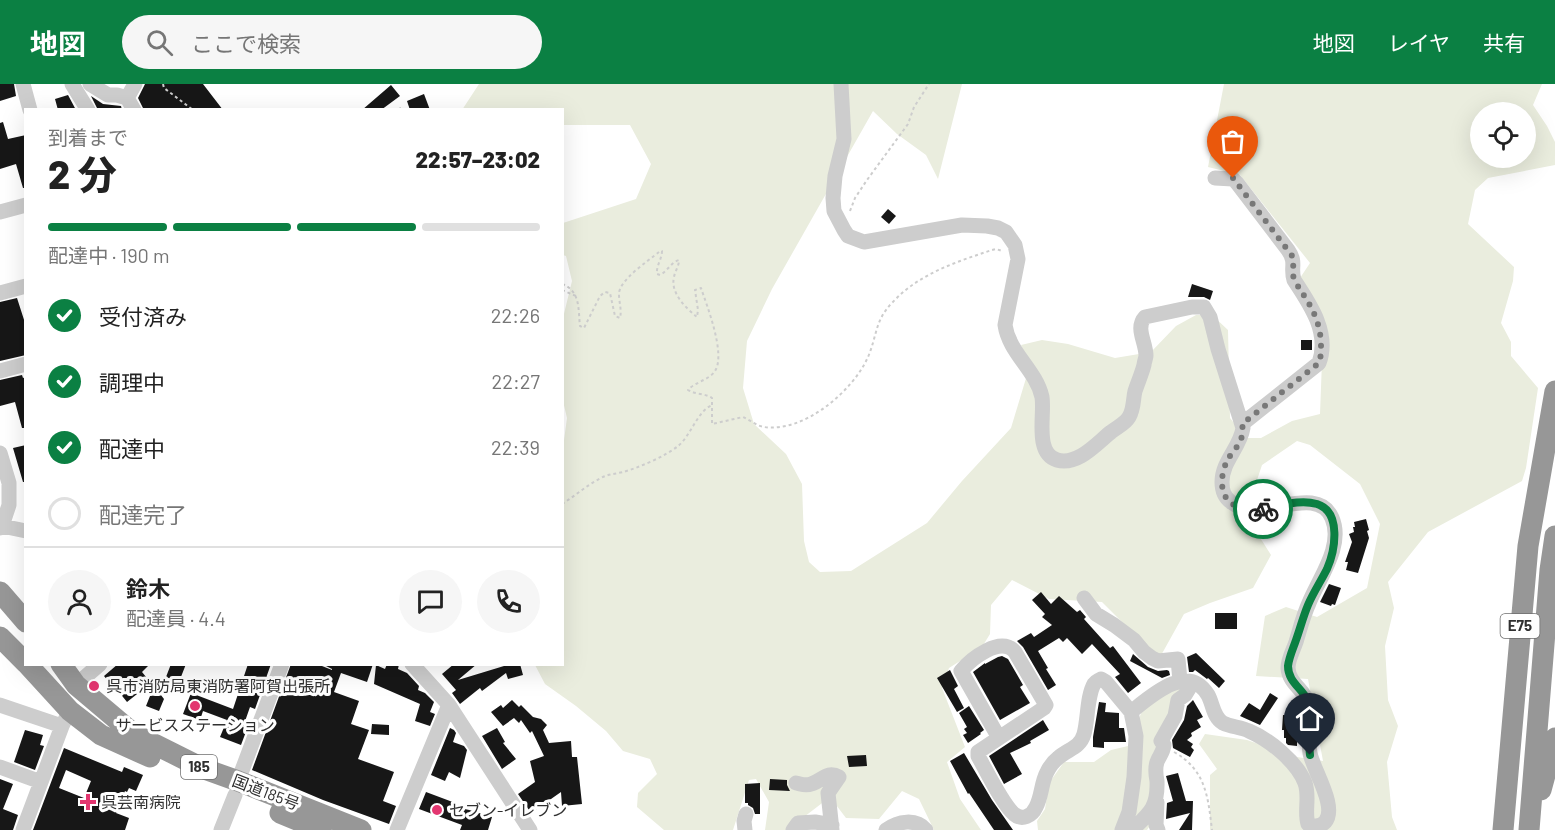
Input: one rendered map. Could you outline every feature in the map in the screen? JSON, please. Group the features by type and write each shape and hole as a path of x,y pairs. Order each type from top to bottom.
{"highway":[{"name":"E75","path":"1503,830 1528,546 1555,391"},
{"path":"1530,830 1527,776 1550,424"},
{"path":"1516,830 1527,776 1555,536"},
{"path":"0,592 24,619"},
{"name":"国道185号","path":"0,637 24,662"},
{"name":"国道185号","path":"27,666 66,718 101,735 237,788 361,830"},
{"name":"国道185号","path":"62,666 76,685 134,734 321,830"},
{"path":"1530,830 1555,738"}],"street":[{"path":"23,84 29,108"},
{"path":"72,84 87,108"},
{"path":"90,84 108,95 117,95 130,104 135,84"},
{"path":"841,84 843,139 833,198 834,211 848,236 864,242 962,225 998,228 1011,238 1018,259 1005,325 1006,334 1018,355 1026,363 1040,391 1043,439 1045,449 1050,456 1057,460 1074,459 1091,449 1129,417 1146,356 1141,330 1142,320 1145,317 1192,307 1204,307 1210,317 1242,424 1241,439 1224,471 1222,488 1224,496 1233,504 1258,510 1299,503 1319,505 1326,509 1332,517 1335,537 1328,567 1308,603 1288,668 1290,678 1308,702 1310,755 1328,804 1327,818 1323,824 1314,826 1308,824 1306,818 1307,789 1292,762 1252,732 1222,723 1202,688 1187,682 1164,687 1131,712"},
{"path":"1215,178 1233,178 1293,257 1294,280 1316,315 1320,331 1319,363 1242,424"},
{"path":"0,212 24,206"},
{"path":"0,293 24,287"},
{"path":"0,371 24,365"},
{"path":"0,453 9,483 9,505 1,527 24,533"},
{"path":"1084,598 1096,614 1134,640 1152,658 1158,661 1178,658 1187,682 1185,695 1178,700 1175,716 1161,741 1164,745 1164,752 1156,764 1158,809 1156,825 1158,830"},
{"path":"999,738 961,671 984,653 1003,645 1011,647 1015,652 1046,705 1044,708 999,738 978,752 978,756 1008,807 1016,816 1024,818 1030,815 1036,807 1047,772 1057,758 1082,741 1094,685 1101,679 1107,682 1131,712 1136,736 1129,812 1122,830"},
{"path":"76,685 98,666"},
{"path":"221,830 281,666"},
{"path":"414,666 449,705 530,830"},
{"path":"0,705 66,718 23,830"},
{"path":"397,830 449,705"},
{"path":"0,767 41,782"},
{"path":"793,830 798,823 803,822 832,828 828,793 839,777 834,774 827,775 813,784 796,783"},
{"path":"1132,830 1149,814 1157,796"},
{"path":"745,830 746,814"},
{"path":"886,830 901,822 914,822 927,830"}],"path":[{"path":"163,84 164,88 190,108"},
{"path":"841,226 855,198 908,124 914,107 929,84"},
{"path":"564,285 570,287 576,296 580,327 584,328 600,296 605,292 610,293 615,316 620,318 619,292 623,283 661,251 662,256 657,274 665,272 672,263 679,260 673,287 684,304 697,317 695,290 701,288 717,345 715,371 688,390 712,398 712,424 743,417 761,427 775,427 805,420 837,398 855,379 868,357 880,318 891,303 906,289 947,266 992,250 996,249 1018,259"},
{"path":"564,291 576,296"},
{"path":"564,503 601,478 646,463 678,446 690,432 701,413 707,406 713,405"},
{"path":"1164,745 1188,761 1201,776 1208,795 1212,830"}],"shaded area":[{"path":"479,84 962,84 938,179 926,155 897,134 873,111 772,289 747,341 743,388 754,424 786,454 802,484 804,541 809,562 820,572 851,571 927,523 1011,428 1030,365 1021,345 1042,340 1068,344 1115,358 1151,352 1176,326 1196,315 1212,315 1228,330 1230,418 1246,438 1261,438 1292,421 1320,414 1322,361 1300,278 1310,263 1240,175 1208,167 1224,84 1542,84 1534,102 1470,102 1470,168 1536,168 1536,110 1555,142 1555,165 1488,178 1475,190 1468,224 1514,267 1513,281 1501,323 1511,342 1511,356 1538,388 1522,481 1428,532 1388,582 1394,608 1385,646 1388,700 1398,726 1387,762 1392,817 1397,830 1210,830 1210,775 1217,769 1199,744 1205,734 1247,740 1297,757 1323,761 1308,679 1256,676 1265,616 1286,607 1317,617 1367,588 1380,524 1360,484 1310,445 1297,441 1262,465 1254,489 1259,536 1271,555 1253,588 1184,614 1159,659 1102,602 1049,599 1012,580 991,605 990,634 982,647 949,668 942,688 965,747 947,762 960,799 981,830 934,830 919,799 902,791 879,819 846,818 830,797 787,830 765,830 769,802 756,779 749,780 733,830 664,830 637,807 638,793 657,774 650,759 623,751 606,731 545,684 536,666 564,666 564,440 567,418 564,405 564,314 572,281 564,255 564,223 636,199 651,164 630,125 564,125 564,108 463,108"},
{"path":"1183,687 1176,697 1153,821 1147,830 1038,830 1037,821 1045,809 1049,783 1064,762 1094,762 1111,750 1128,746 1142,711 1166,693"}],"building":[{"path":"0,84 14,84 16,96 0,101"},
{"path":"145,84 203,84 221,108 143,108 138,98"},
{"path":"391,85 400,96 384,108 364,108"},
{"path":"424,94 429,108 409,108 407,101"},
{"path":"68,95 75,108 57,108 55,99"},
{"path":"91,96 103,104 121,106 122,108 97,108"},
{"path":"3,122 8,139 24,135 24,188 16,164 0,169 0,123"},
{"path":"888,209 896,216 889,224 881,217"},
{"path":"1192,284 1213,291 1210,300 1204,297 1188,297"},
{"path":"17,298 24,320 24,355 0,361 0,302"},
{"path":"1301,340 1312,340 1312,350 1301,350"},
{"path":"22,375 24,378 24,428 22,428 15,402 0,406 0,380"},
{"path":"24,445 24,482 23,482 13,448"},
{"path":"1366,519 1369,538 1358,573 1346,570 1348,562 1345,562 1352,542 1349,534 1354,532 1354,522"},
{"path":"1329,584 1341,588 1335,605 1331,606 1320,602"},
{"path":"1041,592 1051,604 1059,596 1077,612 1080,610 1086,617 1084,619 1110,648 1113,646 1141,683 1128,693 1115,677 1120,674 1092,644 1082,654 1067,638 1063,642 1059,638 1038,651 1056,685 1048,690 1023,647 1017,641 1031,633 1034,637 1052,625 1042,617 1045,614 1032,600"},
{"path":"1215,613 1237,613 1237,629 1215,629"},
{"path":"1196,653 1225,681 1219,688 1195,670 1189,672 1187,657"},
{"path":"1133,654 1148,667 1158,671 1167,670 1170,675 1162,678 1130,661"},
{"path":"1002,656 1008,659 1030,703 1000,720 973,672 985,663"},
{"path":"116,666 148,666 142,672 151,683 127,702 104,676"},
{"path":"170,666 185,666 179,682 166,677"},
{"path":"247,666 270,666 255,709 250,707 243,727 247,729 241,745 220,737 227,720 203,711 200,720 183,714 191,693 233,709"},
{"path":"290,666 322,666 332,670 326,666 372,666 367,682 341,673 334,692 359,701 351,724 369,730 358,759 394,772 383,801 396,806 389,824 323,800 252,770"},
{"path":"376,666 385,669 386,666 399,666 398,669 407,673 419,686 418,690 434,702 430,712 435,714 430,726 415,721 420,704 374,684"},
{"path":"452,666 475,666 458,680 504,666 521,666 523,675 508,679 506,673 482,691 480,688 460,704 452,693 456,690 442,674"},
{"path":"950,670 958,686 954,689 964,708 957,712 937,678"},
{"path":"154,686 164,699 159,711 146,706"},
{"path":"1270,693 1278,698 1260,725 1240,716 1249,703 1260,710"},
{"path":"512,700 547,725 543,730 549,743 571,741 572,757 577,757 582,804 562,806 561,792 531,813 518,794 535,782 530,761 544,756 532,731 530,733 521,720 519,723 514,718 503,726 491,712 501,705 503,708"},
{"path":"1193,700 1203,717 1197,720 1201,727 1191,733 1192,736 1187,740 1193,744 1191,747 1194,750 1190,757 1173,748 1172,740 1184,720 1187,706"},
{"path":"1099,702 1106,703 1105,712 1119,713 1119,728 1124,728 1126,742 1104,742 1104,748 1093,747"},
{"path":"969,706 984,730 968,743 963,735 967,733 964,729 967,727 959,713"},
{"path":"1283,715 1297,716 1297,746 1286,743 1284,730 1282,730"},
{"path":"1043,720 1049,730 1030,741 1031,743 1010,753 1022,774 1004,784 989,756"},
{"path":"372,724 389,725 389,735 371,734"},
{"path":"450,728 456,733 453,742 464,746 467,750 460,778 449,772 445,781 431,775"},
{"path":"497,728 505,742 503,743 516,759 502,769 482,736"},
{"path":"25,730 43,735 40,745 44,746 35,770 14,762"},
{"name":"呉芸南病院","path":"64,748 122,772 124,767 143,775 136,791 129,788 127,792 125,791 116,813 129,818 125,830 33,830","holes":["66,770 91,781 84,798 59,788"]},
{"path":"964,753 1013,830 994,830 968,794 950,761"},
{"path":"866,755 867,766 849,767 847,756"},
{"path":"1178,773 1186,801 1193,801 1192,830 1179,830 1190,813 1166,819 1167,803 1173,801 1166,776"},
{"path":"0,779 13,784 3,809 18,815 13,830 0,830"},
{"path":"770,779 787,780 790,791 769,790"},
{"path":"760,783 760,814 755,814 753,808 745,803 745,784"},
{"path":"426,792 492,817 488,830 460,830 462,825 419,809"}],"way so far":[{"path":"1233,178 1293,257 1294,280 1316,315 1320,331 1319,363 1242,424 1241,439 1224,471 1222,488 1224,496 1229,501 1248,509 1263,509"}],"place":[{"name":"呉市消防局東消防署阿賀出張所","path":"94,686"},
{"name":"サービスステーション","path":"195,706"},
{"name":"呉芸南病院","path":"88,802"},
{"name":"セブン-イレブン","path":"437,810"}],"route":[{"path":"1263,509 1278,505 1310,503 1326,509 1332,517 1335,537 1328,567 1308,603 1288,668 1290,678 1308,702 1310,755"}]}
